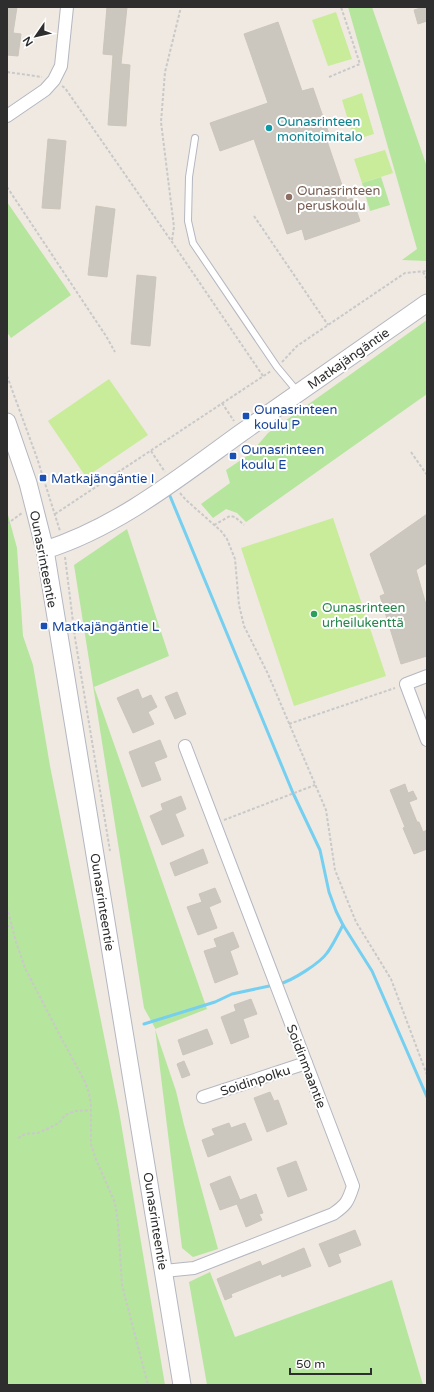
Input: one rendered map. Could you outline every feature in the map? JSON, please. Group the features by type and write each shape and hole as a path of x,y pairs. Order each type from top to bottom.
{"street":[{"path":"7,116 45,90 54,80 61,66 67,7"},
{"name":"Matkajängäntie","path":"45,550 100,528 172,483 298,392 427,303"},
{"name":"Ounasrinteentie","path":"7,422 28,483 45,550 182,1385"},
{"path":"427,676 406,684 427,740"},
{"name":"Soidinmaantie","path":"164,1271 194,1268 333,1214 345,1206 350,1198 352,1186 185,746"},
{"name":"Soidinpolku","path":"203,1097 306,1062"}],"lane":[{"path":"195,138 189,177 188,221 193,243 277,367 298,392"}],"path":[{"path":"172,242 174,227 162,122 165,72 181,7"},
{"path":"329,77 360,64 341,7"},
{"path":"7,72 40,76 54,80 65,88 172,242 262,376"},
{"path":"7,187 106,336 115,352"},
{"path":"254,216 328,325"},
{"path":"423,272 427,279"},
{"path":"55,514 277,367 297,346 405,273 427,272"},
{"path":"222,403 236,423"},
{"path":"151,451 172,483 186,500 227,539 235,559 239,605 244,626 268,674 326,810 335,870 356,922 391,979 426,1068 427,1075"},
{"path":"411,452 427,475"},
{"path":"7,524 22,513 34,507"},
{"path":"214,525 230,516 236,517 244,525"},
{"path":"289,724 406,684"},
{"path":"214,824 315,785"},
{"path":"7,907 25,968 52,1022 85,1082 89,1093 91,1110 91,1144 115,1203 118,1223 122,1285 148,1385"},
{"path":"7,927 12,926"},
{"path":"18,1138 25,1134 38,1133 47,1129 59,1123 65,1115 75,1111 91,1110"}],"green space":[{"path":"348,7 372,7 427,167 427,261 402,260 417,249"},
{"path":"336,12 352,59 328,66 312,20"},
{"path":"362,93 374,134 354,140 342,100"},
{"path":"385,150 393,173 362,183 354,159"},
{"path":"381,177 390,205 370,211 362,183"},
{"path":"7,202 71,295 11,338 7,332"},
{"path":"427,320 427,394 246,522 237,513 226,509 213,518 201,504 230,483 226,470 250,454 268,433"},
{"path":"109,379 148,435 86,477 48,421"},
{"path":"7,511 17,548 23,636 33,665 50,766 119,1111 165,1385 7,1385"},
{"name":"Ounasrinteen urheilukenttä","path":"333,518 386,676 294,706 241,548"},
{"path":"127,529 169,656 94,687 207,1009 155,1029 144,1008 74,565"},
{"path":"155,1030 176,1091 218,1249 193,1257 182,1248"},
{"path":"210,1272 235,1337 392,1280 423,1385 207,1385 189,1282"}],"building":[{"path":"7,7 17,7 13,33 21,34 18,56 7,55"},
{"path":"107,7 127,7 121,64 130,65 126,126 108,125 113,55 103,54"},
{"path":"427,7 427,21 418,24 414,10"},
{"name":"Ounasrinteen monitoimitalo","path":"278,22 302,91 313,88 329,134 325,135 347,200 352,198 360,221 305,240 302,229 287,234 254,139 220,151 210,123 268,103 244,34"},
{"path":"48,139 66,141 60,209 42,208"},
{"path":"96,206 115,209 107,277 88,275"},
{"path":"137,275 156,277 150,346 131,344"},
{"path":"427,514 427,563 416,570 427,608 427,656 401,664 380,596 385,594 370,554"},
{"path":"138,689 142,699 151,695 157,707 148,712 154,724 133,733 117,698"},
{"path":"177,692 186,714 175,719 165,697"},
{"path":"160,740 167,757 154,762 161,780 142,787 129,752"},
{"path":"405,784 408,793 413,791 417,799 409,802 417,822 419,822 423,832 427,830 427,849 414,854 390,790"},
{"path":"181,796 186,809 175,814 184,836 162,845 150,816 163,810 161,804"},
{"path":"203,849 208,863 175,876 170,863"},
{"path":"215,888 221,902 209,907 217,928 198,935 187,907 202,902 199,894"},
{"path":"233,932 239,947 230,951 238,974 215,983 204,951 217,947 214,939"},
{"path":"251,999 257,1014 243,1019 249,1037 231,1044 221,1017 236,1011 234,1005"},
{"path":"207,1029 213,1044 183,1055 178,1040"},
{"path":"184,1061 190,1075 182,1078 177,1064"},
{"path":"270,1092 274,1101 278,1100 287,1124 267,1132 254,1098"},
{"path":"229,1123 231,1128 245,1123 252,1140 208,1157 202,1140 215,1135 212,1129"},
{"path":"296,1161 307,1190 288,1197 277,1168"},
{"path":"230,1176 240,1200 256,1194 263,1213 259,1214 262,1220 246,1227 237,1204 220,1210 210,1184"},
{"path":"355,1230 361,1245 338,1254 341,1262 329,1267 319,1244"},
{"path":"304,1248 311,1266 282,1277 281,1274 231,1294 232,1297 225,1300 217,1279 260,1261 262,1266"}],"waterway":[{"path":"170,496 293,793 320,850 329,892 336,911 343,925 372,971 427,1097"},
{"path":"279,984 298,976 323,957 331,947 343,925"},
{"path":"144,1024 215,1002 232,994 274,985"}],"place":[{"name":"Ounasrinteen monitoimitalo","path":"269,128"},
{"name":"Ounasrinteen peruskoulu","path":"289,197"},
{"name":"Ounasrinteen koulu P","path":"246,416"},
{"name":"Ounasrinteen koulu E","path":"233,456"},
{"name":"Matkajängäntie I","path":"43,478"},
{"name":"Ounasrinteen urheilukenttä","path":"314,614"},
{"name":"Matkajängäntie L","path":"44,626"}]}
